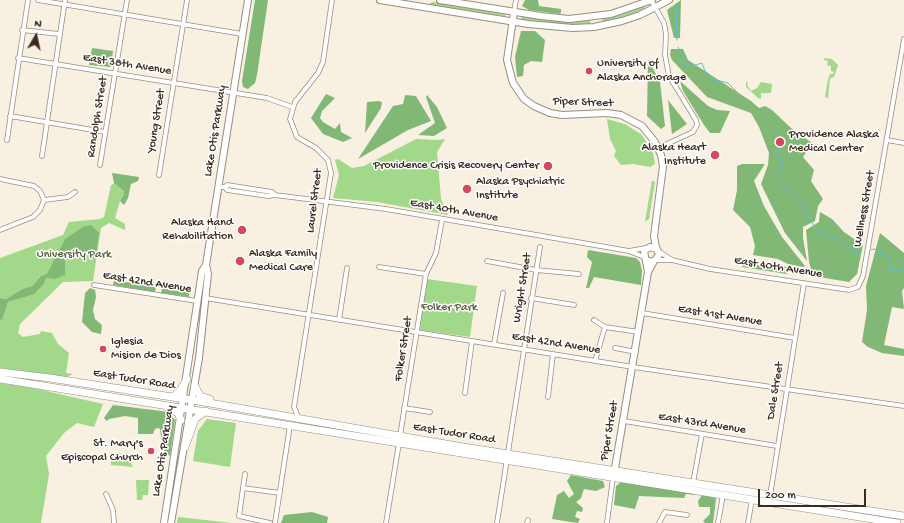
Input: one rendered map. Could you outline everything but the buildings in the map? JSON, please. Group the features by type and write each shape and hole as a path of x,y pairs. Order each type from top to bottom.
{"main road":[{"name":"Lake Otis Parkway","path":"164,523 181,420 202,271 206,265 222,187 233,93 248,0"},
{"path":"380,0 403,2 512,22 559,28 594,27 632,18 669,0"},
{"path":"440,0 556,18 583,18 611,14 651,0"},
{"name":"Piper Street","path":"514,12 507,60 513,83 524,99 534,106 550,113 562,115 607,113 622,115 642,126 658,148 663,162 654,236 659,255 648,272"},
{"name":"Piper Street","path":"614,474 642,314 648,272 645,258 647,248 654,236"},
{"path":"647,248 657,250"},
{"path":"645,258 655,261"},
{"name":"Lake Otis Parkway","path":"171,523 195,386 208,274 206,265"},
{"path":"202,271 204,279 202,291 205,298"},
{"path":"197,302 200,305 200,316 202,323"},
{"name":"East Tudor Road","path":"0,372 47,377 192,400 292,418 400,440 614,474 752,499 770,499 904,516"},
{"name":"East Tudor Road","path":"0,379 383,440 419,440 507,457"},
{"path":"173,397 181,391 187,379"},
{"path":"195,386 201,397 219,401 233,407"},
{"path":"162,404 176,412 181,420"},
{"path":"185,447 195,419 206,411"},
{"name":"East Tudor Road","path":"614,474 693,484 897,523"}],"street":[{"path":"7,140 22,30 28,0"},
{"path":"38,0 64,2 124,15 242,34"},
{"name":"Randolph Street","path":"100,166 127,0"},
{"name":"Young Street","path":"159,175 187,0"},
{"path":"292,107 318,73 323,62 332,0"},
{"path":"514,12 516,0"},
{"path":"651,0 664,23 666,34 665,55 670,76 696,120 697,125 693,132 658,148"},
{"path":"42,156 54,63 64,2"},
{"path":"22,30 59,34"},
{"name":"Wellness Street","path":"858,287 863,276 904,39"},
{"name":"East 38th Avenue","path":"18,58 267,98 292,107"},
{"name":"Laurel Street","path":"292,107 290,119 297,137 323,153 331,167 294,407"},
{"path":"10,116 105,132"},
{"path":"887,140 904,143"},
{"path":"0,179 34,186 40,191 44,200 40,210 33,217 0,230"},
{"name":"East 40th Avenue","path":"222,187 227,190 271,196 275,195 386,209 442,220 629,251 645,258"},
{"path":"44,200 68,197 75,192"},
{"name":"Folker Street","path":"386,523 426,274 436,253 442,220"},
{"name":"Wright Street","path":"497,523 540,247"},
{"name":"East 40th Avenue","path":"629,251 647,248"},
{"name":"East 40th Avenue","path":"657,250 672,260"},
{"name":"East 40th Avenue","path":"655,261 672,260 710,269 849,290 858,287"},
{"path":"487,261 536,270 579,274"},
{"path":"379,267 426,274"},
{"path":"339,320 347,268"},
{"name":"Dale Street","path":"770,499 777,446 804,283"},
{"name":"East 42nd Avenue","path":"94,285 197,302"},
{"path":"494,344 503,293"},
{"name":"East 42nd Avenue","path":"205,298 633,367 904,406"},
{"path":"531,298 574,305"},
{"name":"East 41st Avenue","path":"642,314 795,338"},
{"path":"594,320 605,327 639,332"},
{"path":"595,361 605,327"},
{"path":"465,393 472,341"},
{"path":"615,348 636,352"},
{"path":"548,397 553,354"},
{"path":"292,418 291,413 294,407"},
{"path":"276,523 294,407"},
{"path":"404,408 430,412"},
{"name":"East 43rd Avenue","path":"624,421 777,446"},
{"path":"290,436 293,431 300,427"},
{"path":"693,484 702,434"},
{"path":"245,474 239,516 270,523"},
{"name":"Piper Street","path":"606,523 614,474"},
{"path":"243,488 280,494"},
{"path":"106,494 113,510 114,523"},
{"path":"718,523 723,494"},
{"path":"748,523 752,499"},
{"path":"659,523 665,512 687,515"}],"green space":[{"path":"255,0 268,0 257,75 255,83 248,89 243,87 242,81"},
{"path":"525,0 538,0 539,6 561,9 561,12 560,14 529,10 522,6"},
{"path":"681,0 680,38 674,38 667,10"},
{"path":"432,2 450,3 506,13 506,15 504,16 428,5"},
{"path":"644,6 645,9 603,23 602,19"},
{"path":"523,16 545,20 590,20 591,25 569,26 523,21 521,18"},
{"path":"521,31 535,31 545,40 542,62 531,61 524,65 523,76 517,77 515,57"},
{"path":"92,48 113,51 111,67 89,65"},
{"path":"671,49 683,49 688,60 751,101 759,108 765,106 772,110 791,128 812,143 803,157 814,170 811,181 823,199 818,206 815,221 803,227 803,238 807,261 785,233 761,184 768,165 769,153 759,127 751,113 707,97 672,60 670,55"},
{"path":"824,58 832,59 838,65 834,77 830,78 828,98 825,97 828,79 830,74 833,74 834,72 831,71 831,66 827,65 828,61 824,60"},
{"path":"648,59 660,82 665,126 661,129 647,116"},
{"path":"680,81 708,106 717,110 730,111 720,133 710,133 683,91"},
{"path":"746,82 748,82 747,85 751,91 757,88 761,82 772,84 771,93 761,93 761,99 758,98 746,87"},
{"path":"326,94 335,98 322,111 320,118 323,122 335,129 340,123 341,132 352,138 343,142 323,134 311,118"},
{"path":"405,95 416,96 431,121 408,130 358,159 393,106 403,104"},
{"path":"427,95 437,107 447,128 434,136 418,135 435,123 426,97"},
{"path":"668,100 687,124 672,134"},
{"path":"367,102 382,102 381,108 365,133"},
{"path":"607,119 625,124 642,135 653,153 655,164 650,167 633,164 621,165 614,156 616,151 610,139"},
{"path":"416,139 445,139 437,152 441,199 448,215 377,202 333,198 339,175 335,160 338,159 352,168 364,166"},
{"path":"742,164 765,164 754,181 764,206 782,237 805,266 803,267 788,264 778,259 753,255 755,246 750,227 733,210 737,190 737,166"},
{"path":"112,173 139,177 138,181 131,184 128,198 124,205 120,201 124,191 114,183"},
{"path":"652,180 655,182 649,219 645,222"},
{"name":"University Park","path":"115,183 124,191 124,194 120,201 115,218 125,224 125,230 109,223 101,228 93,281 63,282 20,324 18,333 23,337 40,334 41,331 52,333 58,344 69,353 66,373 73,374 67,377 0,368 0,319 2,319 8,302 19,298 46,278 55,279 47,275 41,276 32,286 22,289 6,299 0,298 0,258 63,235 69,222 100,219 104,217 111,185"},
{"path":"820,212 832,219 844,232 863,245 857,274 849,282 813,276 809,262 806,230 819,222"},
{"name":"University Park","path":"91,225 99,233 96,255 93,259 85,255 65,259 65,275 55,279 46,278 43,285 34,294 8,302 2,320 0,319 0,298 6,299 22,289 32,286 41,276 47,274 65,239 83,227"},
{"path":"880,233 904,253 904,288 902,291 904,309 892,307 884,345 904,349 904,356 882,353 868,347 862,342 867,310 866,286"},
{"path":"588,250 636,258 640,262 642,271 641,285 594,277 589,288 586,288 592,262 587,257"},
{"path":"755,262 771,263 790,268 787,274 742,267 742,263 753,264"},
{"name":"Folker Park","path":"427,279 477,286 470,337 420,330"},
{"path":"114,280 156,287 155,292 113,285"},
{"path":"90,288 95,290 96,297 93,310 95,319 102,325 101,334 92,332 82,322 85,293"},
{"path":"162,288 189,292 189,297 161,293"},
{"path":"0,383 33,388 103,404 94,427 77,423 64,433 46,456 49,474 41,523 0,523"},
{"path":"113,405 169,412 175,420 170,456 163,450 160,429 155,429 153,434 138,434 138,418 125,416 109,419 107,421 104,418"},
{"path":"207,419 236,423 230,467 193,461 198,431"},
{"path":"116,453 132,456 131,463 133,467 111,465 111,458"},
{"path":"571,475 603,481 605,487 596,491 584,489 581,498 576,502 583,508 582,512 577,511 575,517 580,519 578,523 552,519 557,495 564,491 569,498 574,494 567,481"},
{"path":"136,480 149,480 148,495 143,495 142,500 137,500"},
{"path":"622,481 693,492 694,495 686,494 684,498 639,496 635,509 614,505 616,486"},
{"path":"702,495 716,499 713,523 705,523 703,521 710,514 710,507 699,507 698,501"},
{"path":"312,512 328,517 327,523 281,523 284,515"},
{"path":"178,517 232,523 177,523"}],"waterway":[{"path":"676,4 677,40"},
{"path":"678,47 683,55 681,59 682,63 692,66 702,63 705,71 716,80 728,83 774,129 773,133 781,139 777,152 783,162 777,175 780,184 796,195 817,231 834,237 860,255"},
{"path":"871,250 874,249 886,255 890,262 890,271 900,271 904,266"}],"place":[{"name":"University of Alaska Anchorage","path":"589,71"},
{"name":"Providence Alaska Medical Center","path":"780,142"},
{"name":"Alaska Heart Institute","path":"715,155"},
{"name":"Providence Crisis Recovery Center","path":"548,166"},
{"name":"Alaska Psychiatric Institute","path":"467,189"},
{"name":"Alaska Hand Rehabilitation","path":"242,230"},
{"name":"Alaska Family Medical Care","path":"240,261"},
{"name":"Iglesia Mision de Dios","path":"103,349"},
{"name":"St. Mary's Episcopal Church","path":"151,451"}]}
